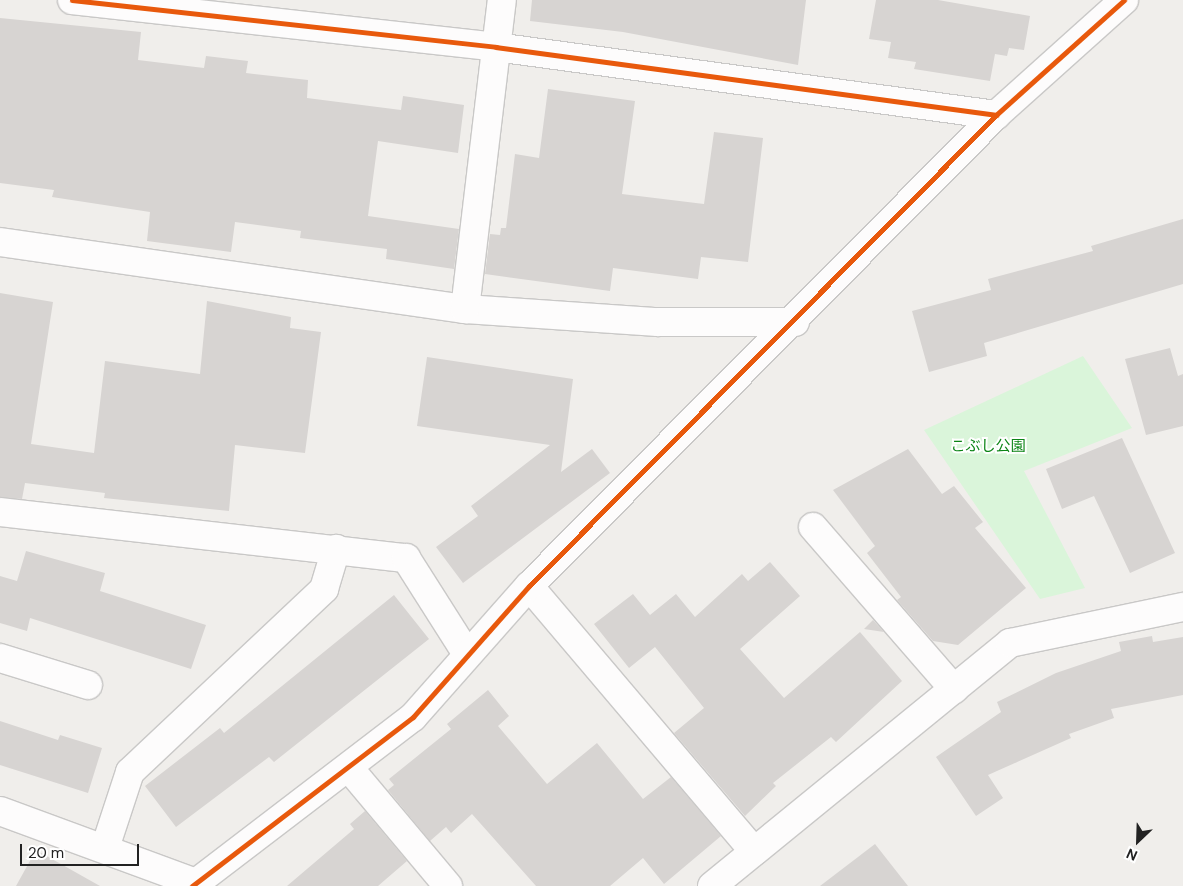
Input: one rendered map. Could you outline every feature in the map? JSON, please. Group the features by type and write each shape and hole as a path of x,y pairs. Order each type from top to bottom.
{"street":[{"path":"72,0 496,47 996,116"},
{"path":"464,309 502,0"},
{"path":"0,811 104,848 194,884 349,768 413,717 466,654 528,586 795,322 996,116 1124,0"},
{"path":"0,242 464,309 658,322 795,322"},
{"path":"0,512 406,558 466,654"},
{"path":"813,527 954,689"},
{"path":"104,848 130,772 324,589 336,549"},
{"path":"528,586 754,851"},
{"path":"712,886 1010,643 1183,607"},
{"path":"0,658 88,685"},
{"path":"349,768 448,886"}],"green space":[{"name":"こぶし公園","path":"1083,356 1132,428 1024,471 1085,588 1040,599 924,430"}],"building":[{"path":"532,0 806,0 798,65 623,32 530,21"},
{"path":"876,0 938,0 1030,16 1024,50 1009,48 1007,56 995,54 990,81 914,69 916,62 888,58 891,42 869,39"},
{"path":"0,18 141,32 138,60 204,68 206,56 248,61 246,73 308,80 307,98 401,110 403,96 464,105 458,153 378,141 368,216 459,229 454,269 386,259 387,249 300,238 301,231 235,222 231,252 147,241 150,212 52,197 54,190 0,183"},
{"path":"548,89 635,101 622,194 704,204 714,132 763,138 748,262 701,257 698,279 613,268 610,291 485,274 490,234 500,235 501,228 506,228 515,154 539,158"},
{"path":"1183,219 1183,284 984,343 987,356 929,372 912,311 991,290 988,279 1093,251 1091,246"},
{"path":"0,293 53,302 31,444 94,453 105,361 200,374 207,301 291,317 290,328 321,332 305,453 235,445 229,511 104,498 105,493 25,483 22,499 0,497"},
{"path":"1170,348 1178,376 1183,374 1183,426 1146,435 1125,359"},
{"path":"427,357 573,379 561,472 592,449 610,473 463,583 436,547 478,516 471,506 550,445 417,426"},
{"path":"1122,438 1175,553 1130,573 1094,496 1062,509 1046,469"},
{"path":"908,449 942,494 954,486 983,522 975,528 1026,588 958,645 933,641 897,600 901,597 867,553 875,546 833,490"},
{"path":"26,551 105,573 100,591 206,625 191,669 30,618 27,631 0,623 0,576 17,581"},
{"path":"770,562 800,596 740,649 784,698 860,632 902,681 836,742 831,737 773,783 776,786 745,816 674,733 704,708 655,647 629,668 594,624 633,594 650,615 676,594 695,617 742,574 748,581"},
{"path":"394,595 429,639 274,762 269,757 176,827 145,786 220,728 224,733"},
{"path":"873,620 884,632 864,629"},
{"path":"1152,636 1153,642 1183,637 1183,695 1111,709 1114,718 1069,734 1071,738 988,775 1003,798 976,816 936,757 1001,712 997,702 1056,673 1121,651 1119,642"},
{"path":"488,690 509,716 498,726 547,784 597,743 643,799 671,777 721,836 664,884 643,858 610,886 536,886 472,814 451,833 446,827 430,841 388,790 394,785 389,779 451,729 447,724"},
{"path":"0,721 58,740 60,735 102,748 88,793 0,765"},
{"path":"365,811 407,861 378,886 287,886 354,829 350,824"},
{"path":"875,844 908,886 820,886"},
{"path":"36,850 100,886 16,886"}],"cycle path":[{"path":"72,0 496,47 996,115"},
{"path":"192,886 413,717 529,586 996,115 1124,0"}]}
